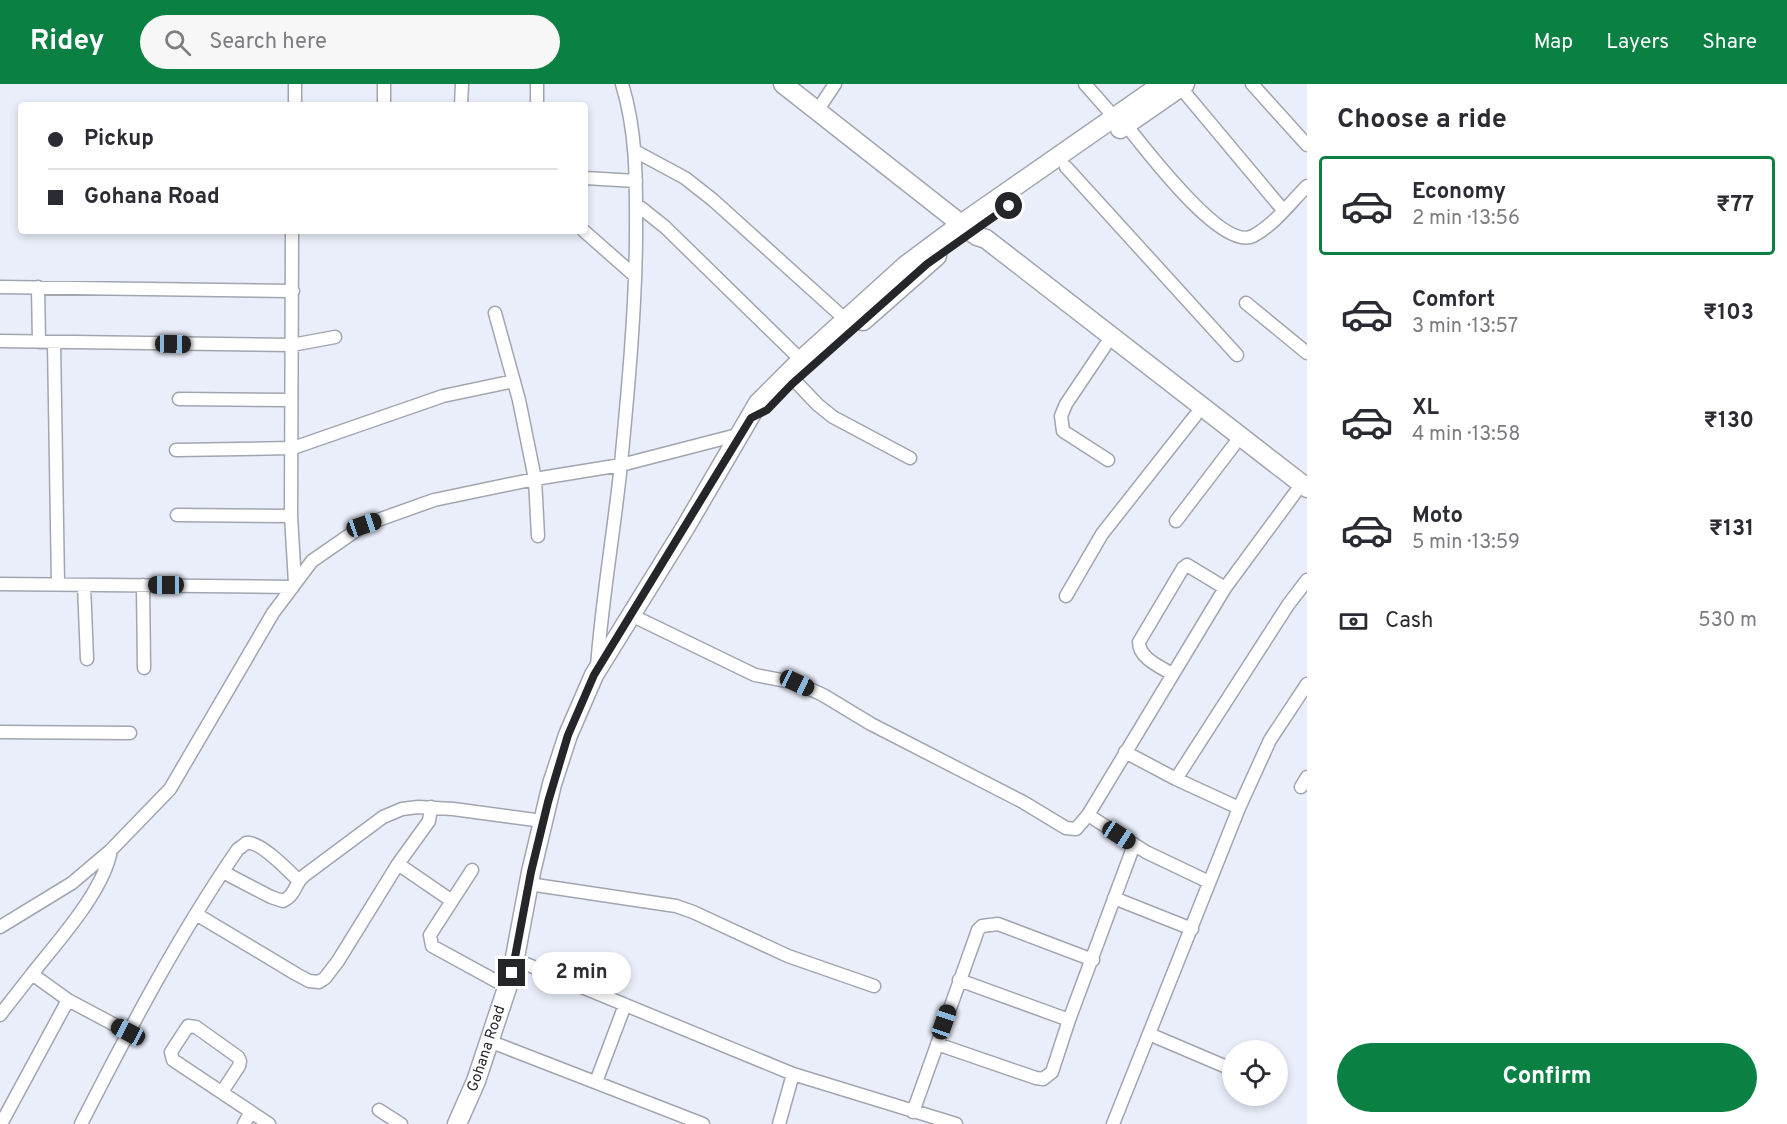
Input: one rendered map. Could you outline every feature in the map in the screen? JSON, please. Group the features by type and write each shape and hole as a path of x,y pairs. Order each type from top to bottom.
{"main road":[{"path":"783,84 969,231 980,244 1034,292 1233,445 1303,495"},
{"path":"969,231 1066,166 1162,84"},
{"path":"751,418 767,410 795,381 927,264 969,231 1120,121 1183,86"},
{"path":"969,231 986,239 1303,495"},
{"name":"Gohana Road","path":"458,1124 476,1081 507,987 552,784 568,735 597,670 758,403 801,360 906,265 969,231"}],"street":[{"path":"295,102 296,84"},
{"path":"384,84 384,102"},
{"path":"461,102 462,84"},
{"path":"537,84 537,102"},
{"path":"597,670 621,465 635,298 635,151 631,116 622,84"},
{"path":"817,111 835,84"},
{"path":"1085,84 1182,192 1215,224 1232,236 1252,237 1307,186"},
{"path":"1252,84 1307,145"},
{"path":"1183,86 1283,210"},
{"path":"635,151 694,185 846,320"},
{"path":"1066,166 1237,355"},
{"path":"588,178 636,181"},
{"path":"636,204 665,227 801,360"},
{"path":"292,234 291,516 294,585"},
{"path":"587,234 635,276"},
{"path":"0,286 293,291"},
{"path":"38,287 39,342"},
{"path":"1246,303 1306,352"},
{"path":"495,313 514,381 535,479 538,536"},
{"path":"0,341 292,345 335,337"},
{"path":"54,342 58,584"},
{"path":"1105,346 1066,404 1061,416 1064,431 1108,460"},
{"path":"176,450 292,448 443,396 514,381"},
{"path":"795,381 833,417 910,458"},
{"path":"179,399 291,400"},
{"path":"1066,596 1102,534 1195,416"},
{"path":"0,927 72,883 111,850 170,789 273,613 312,561 364,525 434,500 535,479 621,465 741,434"},
{"path":"1176,521 1233,445"},
{"path":"631,615 755,675 797,683 823,695 871,724 1023,802 1066,828 1076,829 1088,816 1225,588 1303,495"},
{"path":"177,515 291,516"},
{"path":"1172,674 1142,655 1138,648 1138,642 1171,587 1187,565 1225,588"},
{"path":"1176,779 1288,605 1307,580"},
{"path":"0,584 294,585"},
{"path":"84,585 87,659"},
{"path":"143,585 144,668"},
{"path":"1113,1124 1239,808 1270,740 1307,684"},
{"path":"0,732 130,733"},
{"path":"1125,752 1239,808"},
{"path":"196,915 309,981 319,982 338,961 398,864 429,821 431,807"},
{"path":"223,872 283,901 292,896 298,880 383,817 402,809 431,807 543,821"},
{"path":"1088,816 1134,845 1209,882"},
{"path":"81,1124 128,1032 196,915 238,849 246,843 252,843 263,849 298,880"},
{"path":"937,1044 1036,1078 1043,1079 1052,1072 1134,845"},
{"path":"0,1015 89,899 108,865 111,850"},
{"path":"398,864 452,901"},
{"path":"471,870 430,935 432,946 507,987"},
{"path":"529,884 676,906 788,956 874,986"},
{"path":"1114,898 1192,929"},
{"path":"913,1112 959,980 978,930 982,926 998,924 1093,960"},
{"path":"514,959 793,1074 957,1124"},
{"path":"32,974 68,1000 128,1032"},
{"path":"959,980 1069,1020"},
{"path":"1,1124 68,1000"},
{"path":"596,1083 625,1005"},
{"path":"222,1092 239,1066 238,1057 196,1027 188,1026 171,1052 173,1060 269,1124"},
{"path":"1149,1034 1222,1065"},
{"path":"489,1041 703,1124"},
{"path":"779,1124 793,1074"},
{"path":"379,1110 401,1124"},
{"path":"244,1124 251,1112"}],"route":[{"path":"512,973 531,872 552,784 568,735 594,675 751,418 767,410 792,384 927,264 1009,206"}]}
